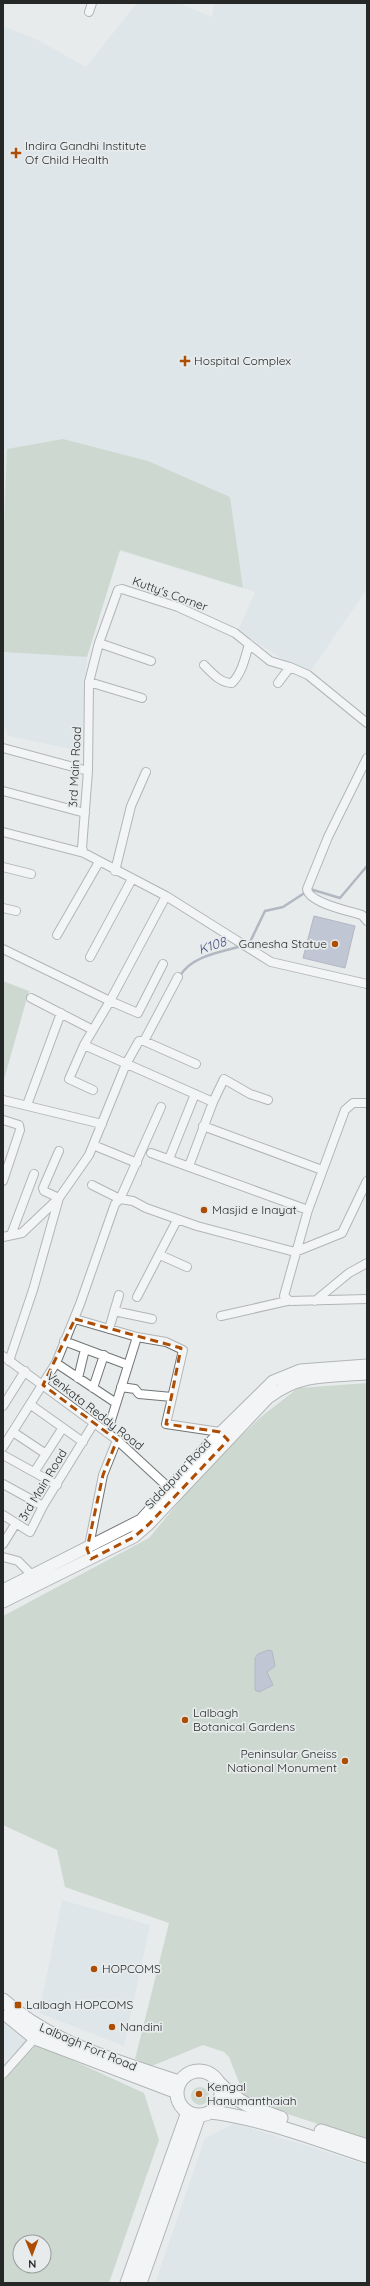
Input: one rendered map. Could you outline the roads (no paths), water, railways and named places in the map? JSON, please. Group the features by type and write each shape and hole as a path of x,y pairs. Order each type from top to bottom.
{"main road":[{"name":"Siddapura Road","path":"3,1590 32,1575 134,1537 149,1524 264,1387 284,1376 308,1369 367,1365"},
{"name":"Siddapura Road","path":"3,1602 89,1554 141,1520 169,1488 224,1436 268,1398 289,1384 306,1378 367,1374"},
{"name":"Lalbagh Fort Road","path":"3,2000 26,2020 53,2035 178,2087"},
{"name":"Lalbagh Fort Road","path":"3,2012 35,2038 178,2087"},
{"path":"367,2146 249,2107 232,2096 215,2077 202,2070 194,2071 184,2076 178,2087 181,2106 199,2113 237,2115 268,2123 367,2156"},
{"path":"127,2283 199,2113 219,2103 222,2095 219,2083"},
{"path":"140,2283 199,2113"}],"street":[{"path":"89,12 92,3"},
{"name":"Kutty's Corner","path":"89,682 99,643 116,594 118,590 122,589 178,607 235,633 249,644"},
{"path":"99,643 151,661"},
{"path":"204,665 215,676 227,683 232,683 237,678 249,644 270,661 290,666 308,675 367,723"},
{"path":"278,683 290,666"},
{"path":"89,682 142,698"},
{"name":"3rd Main Road","path":"84,853 82,848 88,771 89,682"},
{"path":"3,748 88,771"},
{"path":"367,758 328,836 307,889 308,893 314,899 362,915 367,921"},
{"path":"115,870 130,806 146,772"},
{"path":"3,791 85,813"},
{"path":"3,832 84,853 166,896 271,962 367,984"},
{"path":"57,935 99,862"},
{"path":"3,867 31,874"},
{"path":"90,957 132,879"},
{"path":"93,1090 69,1079 84,1045 110,1001 166,896"},
{"path":"3,908 16,911"},
{"path":"3,949 110,1001 138,1012 163,964"},
{"path":"144,1041 178,977"},
{"path":"31,998 93,1030"},
{"path":"27,1105 61,1014"},
{"path":"7,1236 22,1233 59,1198 88,1155 126,1064 139,1042 144,1041 196,1064"},
{"path":"84,1045 213,1102"},
{"path":"189,1166 203,1126 224,1079 250,1094 268,1100"},
{"path":"169,1159 195,1094"},
{"path":"3,1100 102,1124"},
{"path":"287,1301 284,1296 295,1252 322,1170 345,1110 353,1103 367,1103"},
{"path":"3,1447 56,1363 74,1319 115,1204 120,1198 137,1163 161,1107"},
{"path":"3,1120 17,1124 20,1130 3,1181"},
{"path":"203,1126 322,1170"},
{"path":"93,1145 137,1163"},
{"path":"59,1151 42,1188 44,1191 59,1198"},
{"path":"151,1152 308,1210"},
{"path":"7,1236 34,1174"},
{"path":"92,1186 120,1198 133,1201 177,1220 295,1252 342,1233 367,1181"},
{"path":"5,1359 33,1290 59,1198"},
{"path":"137,1297 177,1220"},
{"path":"160,1255 187,1267"},
{"path":"315,1300 349,1273 367,1263"},
{"path":"109,1329 119,1295"},
{"path":"221,1316 287,1301 367,1299"},
{"path":"114,1311 152,1319"},
{"path":"74,1319 137,1337 166,1342 183,1350 166,1424 224,1436"},
{"path":"107,1433 137,1337"},
{"path":"64,1341 128,1365"},
{"path":"78,1378 85,1349"},
{"path":"93,1388 104,1355"},
{"name":"Venkata Reddy Road","path":"5,1359 25,1371 117,1440 169,1488"},
{"path":"56,1363 116,1403"},
{"path":"4,1401 25,1371"},
{"path":"121,1387 135,1389 139,1394 172,1397"},
{"path":"30,1405 62,1429 83,1442"},
{"name":"3rd Main Road","path":"3,1515 30,1532 43,1506 94,1423"},
{"path":"35,1471 62,1429"},
{"path":"13,1432 46,1454"},
{"path":"89,1554 103,1475 117,1440"},
{"path":"3,1455 35,1471 57,1485"},
{"path":"3,1484 43,1506"},
{"path":"3,1544 16,1523"},
{"path":"3,1557 18,1561 32,1575"},
{"path":"3,2074 35,2038"}],"water":[{"path":"314,916 355,926 345,968 303,958"},
{"path":"268,1650 272,1651 275,1666 267,1672 273,1685 259,1692 255,1690 255,1658 258,1654"}],"waterway":[{"name":"K108","path":"310,889 340,898 367,866"},
{"name":"K108","path":"246,945 249,944 265,911 283,907 306,892"},
{"name":"K108","path":"180,976 185,969 199,959 242,946"}],"place":[{"name":"Indira Gandhi Institute Of Child Health","path":"16,153"},
{"name":"Hospital Complex","path":"185,361"},
{"name":"Ganesha Statue","path":"335,944"},
{"name":"Masjid e Inayat","path":"204,1210"},
{"name":"Lalbagh Botanical Gardens","path":"185,1720"},
{"name":"Peninsular Gneiss National Monument","path":"345,1761"},
{"name":"HOPCOMS","path":"94,1969"},
{"name":"Lalbagh HOPCOMS","path":"18,2005"},
{"name":"Nandini","path":"112,2027"},
{"name":"Kengal Hanumanthaiah","path":"199,2094"}]}
